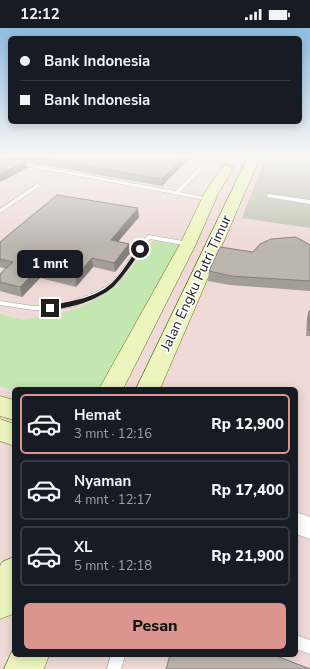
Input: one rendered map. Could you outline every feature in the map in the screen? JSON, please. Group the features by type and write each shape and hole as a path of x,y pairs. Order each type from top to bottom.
{"main road":[{"name":"Jalan Engku Putri Timur","path":"112,387 188,244 211,194 217,185"},
{"name":"Jalan Engku Putri Timur","path":"149,387 241,185"},
{"path":"0,406 12,409"},
{"path":"0,430 12,434"},
{"path":"0,601 12,578"},
{"path":"24,669 29,657"}],"street":[{"path":"298,524 310,528"}],"lane":[{"path":"0,211 38,185"},
{"path":"137,185 210,199"},
{"path":"176,192 183,185"},
{"path":"269,196 310,202"},
{"path":"0,303 33,308 69,305 96,296 114,284 149,237 188,244"},
{"path":"298,643 310,647"},
{"path":"114,669 117,657"}],"shaded area":[{"path":"0,185 310,185 310,669 0,669"},
{"path":"255,185 310,185 310,228 242,218"}],"green space":[{"path":"153,241 183,246 101,387 12,387 12,390 0,386 0,314 22,320 67,312 95,300 116,287"}],"building":[{"path":"57,195 138,208 111,240 129,244 114,263 92,258 75,277 38,269 20,287 0,282 0,274 13,262 0,259 0,242"},
{"path":"296,237 310,245 310,281 231,276 209,271 220,247 253,252 260,244 271,239"},
{"path":"309,311 310,330 308,330"},
{"path":"169,657 279,657 310,669 166,669"}],"route":[{"path":"50,308 69,305 96,296 114,284 140,249"}]}
